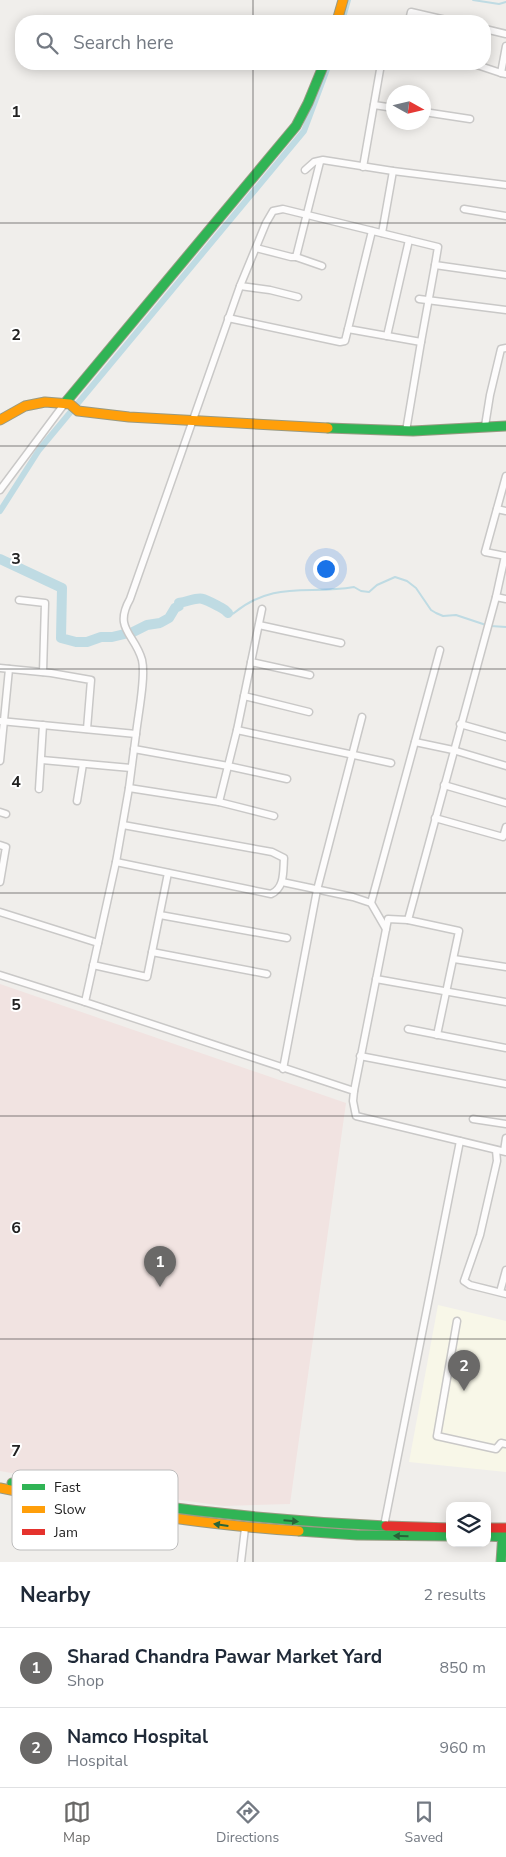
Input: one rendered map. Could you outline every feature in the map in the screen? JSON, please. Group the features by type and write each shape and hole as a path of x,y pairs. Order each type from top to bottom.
{"main road":[{"path":"339,15 343,0"},
{"path":"67,404 296,126 314,95 322,70"},
{"path":"0,420 25,406 45,402 67,404 78,411 129,417 304,427 406,431 506,426"},
{"path":"178,1509 296,1522 446,1528"},
{"path":"178,1518 244,1528 375,1535 446,1536"},
{"path":"491,1529 504,1532"},
{"path":"491,1535 504,1532"},
{"path":"501,1562 504,1532"}],"street":[{"path":"410,15 410,12 423,15"},
{"path":"491,30 506,34"},
{"path":"491,69 504,73 506,46"},
{"path":"363,167 380,70"},
{"path":"374,105 386,107"},
{"path":"431,113 470,119"},
{"path":"305,170 314,162 323,160 363,167 506,185"},
{"path":"296,257 320,162"},
{"path":"382,233 393,171"},
{"path":"85,1002 116,862 136,734 143,662 136,645 126,630 123,617 124,608 130,599 240,286 273,211 283,209 438,247 427,300 406,431"},
{"path":"464,209 506,216"},
{"path":"228,318 340,342 345,341 372,231"},
{"path":"387,336 409,240"},
{"path":"256,248 296,257 322,266"},
{"path":"435,265 506,275"},
{"path":"240,286 270,290 298,297"},
{"path":"419,299 506,310"},
{"path":"348,329 421,342"},
{"path":"485,426 501,348 506,348"},
{"path":"0,490 67,404"},
{"path":"408,920 506,556 485,552 506,476"},
{"path":"497,509 506,512"},
{"path":"496,597 506,599"},
{"path":"19,600 45,603 43,672"},
{"path":"219,802 237,730 262,609"},
{"path":"259,625 341,643"},
{"path":"386,929 371,903 440,650"},
{"path":"251,662 310,675"},
{"path":"0,668 43,672 91,680 87,729"},
{"path":"0,761 2,721 9,669"},
{"path":"244,696 309,712"},
{"path":"283,1069 317,890 362,717"},
{"path":"2,721 136,734"},
{"path":"460,724 506,737"},
{"path":"39,789 43,725"},
{"path":"237,730 391,763"},
{"path":"415,742 453,750 506,766"},
{"path":"134,749 287,779"},
{"path":"42,760 131,768"},
{"path":"78,801 83,764"},
{"path":"444,785 506,803"},
{"path":"129,788 219,802 274,816"},
{"path":"435,818 503,837 506,828"},
{"path":"116,862 270,894 276,892 282,882 284,858 272,852 123,825"},
{"path":"0,845 6,847 0,882"},
{"path":"93,965 147,977 168,873"},
{"path":"282,882 371,903"},
{"path":"0,912 98,944"},
{"path":"160,915 287,938"},
{"path":"437,1035 459,931 408,920 388,919 354,1091 353,1101 356,1116 496,1150 505,1151 506,1138"},
{"path":"152,952 267,974"},
{"path":"454,959 506,967"},
{"path":"0,975 354,1091"},
{"path":"376,979 506,1002"},
{"path":"408,1029 506,1048"},
{"path":"360,1056 506,1084"},
{"path":"473,1119 506,1124"},
{"path":"384,1526 460,1141"},
{"path":"496,1150 497,1161 480,1235 473,1260 464,1281 470,1286 503,1293 506,1270"},
{"path":"457,1322 437,1436 496,1449 501,1443 506,1444"},
{"path":"241,1562 244,1528"}],"shaded area":[{"path":"0,984 346,1103 290,1504 224,1506 178,1500 178,1470 12,1470 12,1473 0,1471"},
{"path":"438,1305 506,1321 506,1472 409,1462"}],"waterway":[{"path":"344,15 348,0"},
{"path":"473,0 499,4 506,2"},
{"path":"0,511 39,450 304,131 327,70"},
{"path":"0,559 62,588 61,638 76,642 87,642 101,637 112,637 133,632 147,625 160,623 169,618 175,608 179,606 179,603 199,598 207,600 228,613"},
{"path":"228,613 230,615 263,596 278,592 354,587 361,591 369,592 377,585 395,577 407,581 416,588 431,610 436,613 443,616 456,615 486,625"},
{"path":"491,626 506,627"}],"traffic: fast":[{"path":"65,403 296,126 322,70"},
{"path":"328,428 413,431 506,426"},
{"path":"178,1508 292,1520 386,1526"},
{"path":"299,1531 357,1535 446,1536"},
{"path":"501,1562 503,1532"},
{"path":"491,1536 506,1537"}],"traffic: slow":[{"path":"339,15 343,0"},
{"path":"0,420 25,406 45,402 70,404 78,411 129,417 328,428"},
{"path":"0,1488 12,1490"},
{"path":"178,1519 224,1525 299,1531"}],"traffic: jam":[{"path":"386,1526 446,1528"},
{"path":"491,1528 506,1528"}],"place":[{"name":"Sharad Chandra Pawar Market Yard","path":"160,1287"},
{"name":"Namco Hospital","path":"464,1391"}]}
